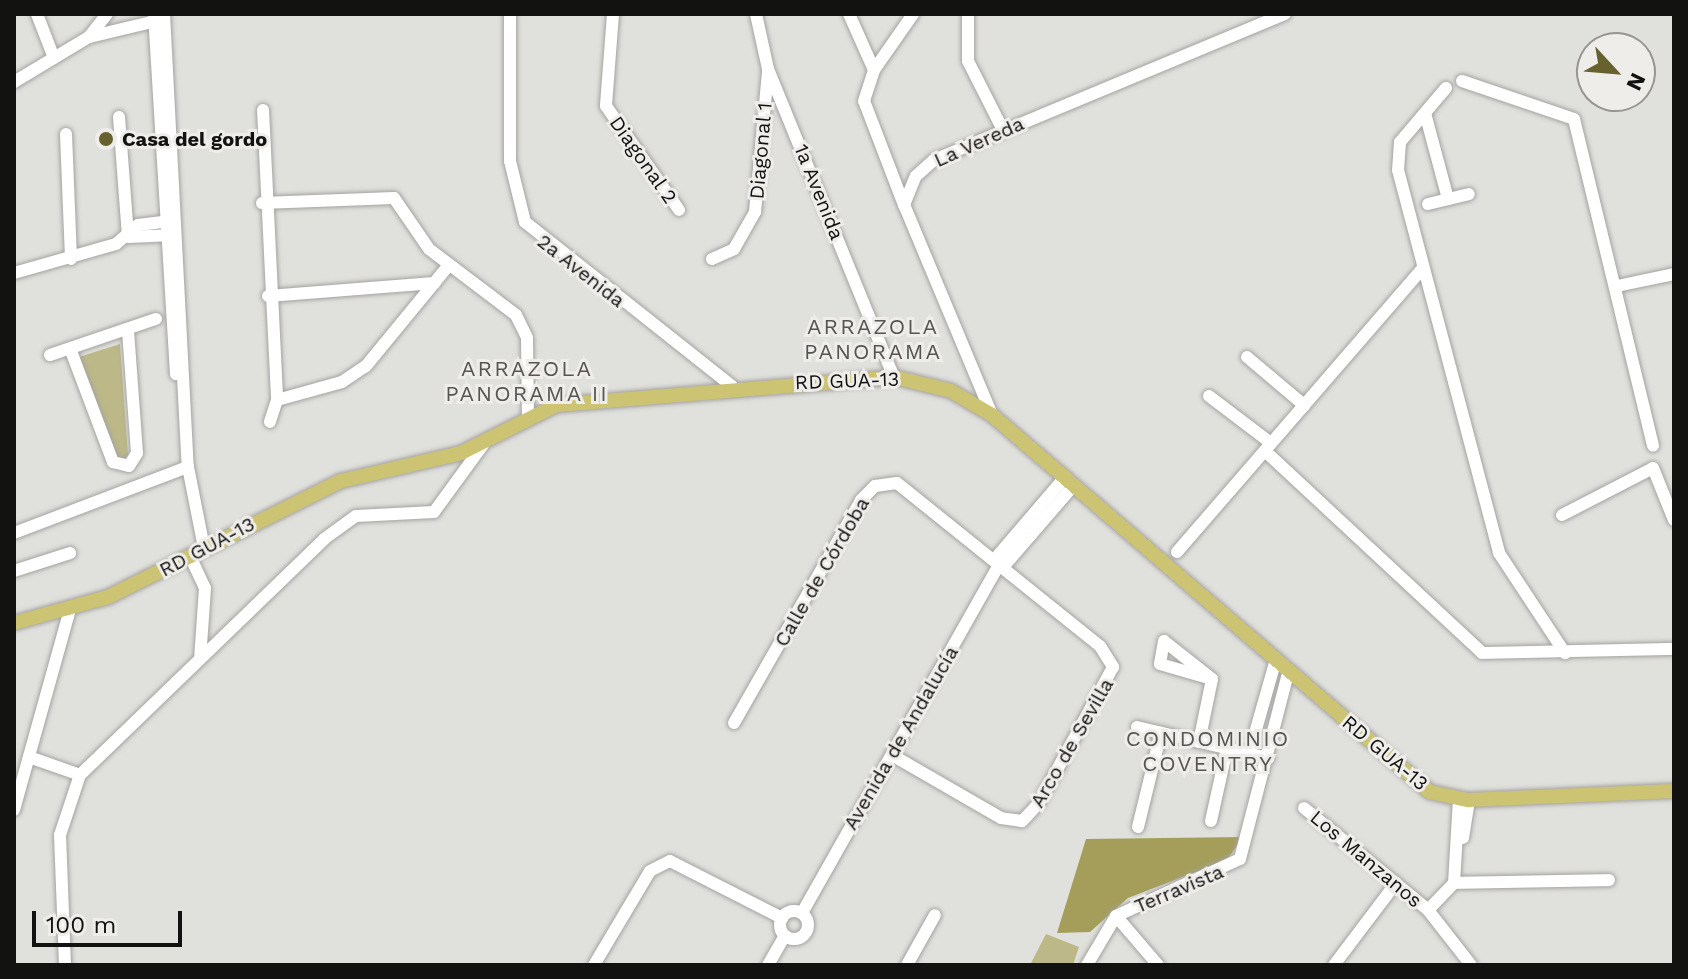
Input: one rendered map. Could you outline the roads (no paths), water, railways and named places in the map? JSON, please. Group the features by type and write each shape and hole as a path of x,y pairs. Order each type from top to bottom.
{"main road":[{"name":"RD GUA-13","path":"14,623 70,610 367,471 444,458 485,442 528,416 571,401 893,372 951,391 992,415 1289,670 1415,784 1464,799 1674,791"}],"street":[{"path":"37,14 54,58"},
{"path":"89,37 107,14"},
{"name":"2a Avenida","path":"510,14 510,161 525,222 732,386"},
{"name":"Diagonal 2","path":"613,14 606,106 679,210"},
{"name":"1a Avenida","path":"756,14 768,69 893,372"},
{"path":"849,14 874,70"},
{"path":"913,14 874,70 864,101 992,415"},
{"path":"968,14 968,61 1003,130"},
{"name":"La Vereda","path":"904,205 925,166 1003,130 1285,14"},
{"path":"14,82 89,37 159,17 188,467 204,548"},
{"name":"Diagonal 1","path":"712,259 734,249 755,212 768,69"},
{"path":"1462,81 1574,119 1617,286 1653,446"},
{"path":"1446,88 1395,153 1499,553 1565,653"},
{"path":"263,110 262,203 277,400 270,422"},
{"path":"1425,113 1448,199"},
{"path":"119,117 128,237"},
{"path":"66,134 71,259"},
{"path":"262,203 388,194 448,266 516,315 527,338 528,416"},
{"path":"1428,204 1469,194"},
{"path":"128,237 138,225 171,222"},
{"path":"14,273 71,259 128,237 172,235"},
{"path":"277,400 342,382 366,366 448,266"},
{"path":"1177,552 1423,268"},
{"path":"1617,286 1674,274"},
{"path":"268,296 434,283"},
{"path":"50,355 71,351 156,319"},
{"path":"124,468 137,453 128,331"},
{"path":"71,351 132,491"},
{"path":"1247,357 1304,405"},
{"path":"1209,396 1268,447 1474,648 1493,656 1674,649"},
{"path":"65,965 60,835 80,775 200,659 356,516 434,512 485,442"},
{"path":"14,533 132,491 188,467"},
{"path":"1562,515 1653,468 1674,520"},
{"name":"Avenida de Andalucía","path":"785,936 805,934 802,913 1000,563 1069,481"},
{"name":"Calle de Córdoba","path":"734,723 875,486 913,490 1000,563"},
{"path":"14,571 70,553"},
{"path":"190,556 204,576 200,659"},
{"name":"Arco de Sevilla","path":"892,755 1008,821 1022,821 1039,803 1113,667 1100,646 1000,563"},
{"path":"14,810 70,610"},
{"path":"1249,754 1259,734 1276,659"},
{"name":"Terravista","path":"1087,965 1116,916 1240,859 1289,670"},
{"path":"1199,742 1212,679"},
{"path":"1265,709 1279,712"},
{"path":"1137,727 1268,758"},
{"path":"1138,827 1161,733"},
{"path":"1259,734 1268,758"},
{"path":"1211,821 1227,748"},
{"path":"29,757 80,775"},
{"path":"1454,878 1464,799"},
{"name":"Los Manzanos","path":"1304,808 1428,910 1471,965"},
{"path":"594,965 650,871 670,861 782,918 802,913"},
{"name":"Los Manzanos","path":"1428,910 1454,878 1609,880"},
{"path":"1334,965 1396,883"},
{"path":"907,965 935,915"},
{"path":"1116,916 1158,965"},
{"path":"768,965 785,936 782,918"}],"place":[{"name":"Casa del gordo","path":"106,139"}],"district":[{"name":"ARRAZOLA PANORAMA","path":"873,338"},
{"name":"ARRAZOLA PANORAMA II","path":"527,380"},
{"name":"CONDOMINIO COVENTRY","path":"1208,750"}]}
